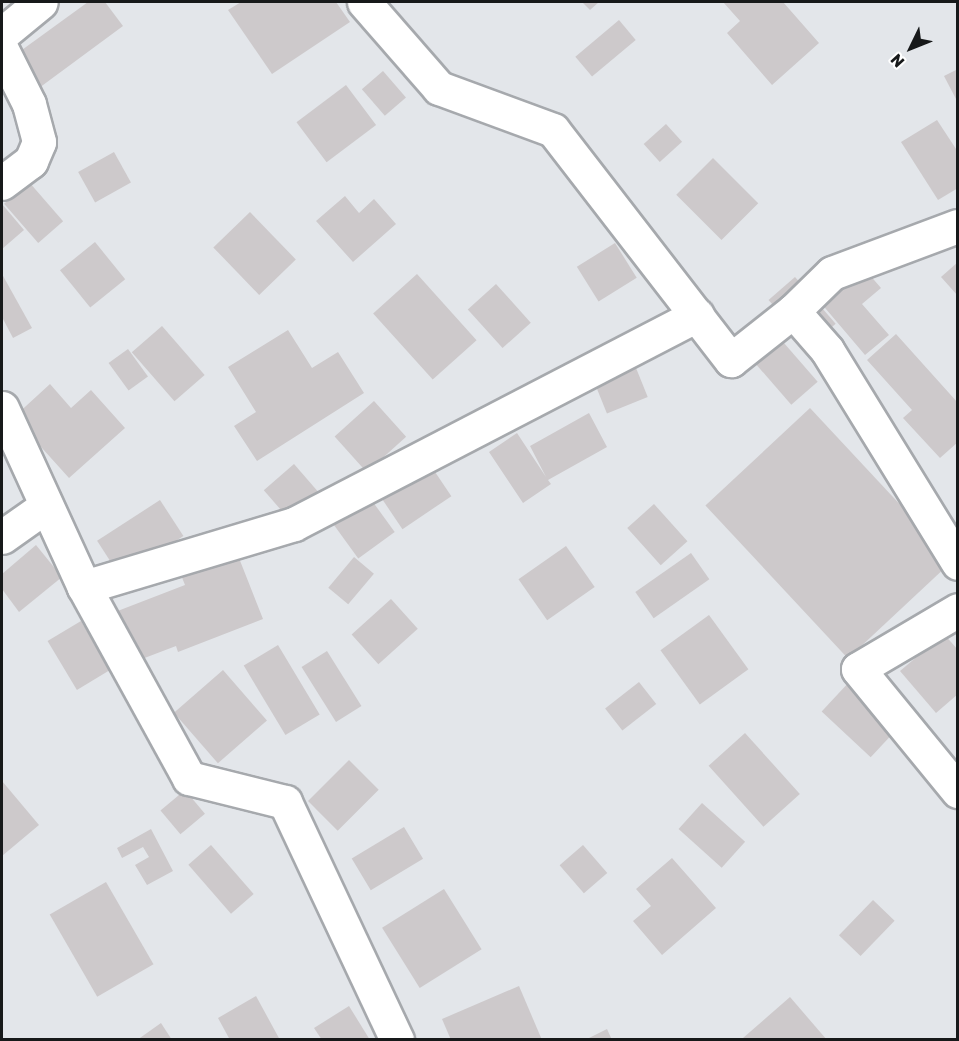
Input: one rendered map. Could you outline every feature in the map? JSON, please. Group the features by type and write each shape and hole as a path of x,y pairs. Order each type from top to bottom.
{"street":[{"path":"2,34 40,2"},
{"path":"364,2 439,88 554,130 731,360 793,311 832,273 957,226"},
{"path":"2,50 29,104 39,142 31,161 2,183"},
{"path":"793,311 827,350 957,563"},
{"path":"84,587 294,524 697,315"},
{"path":"2,408 84,587 189,778 285,802 397,1040"},
{"path":"2,537 46,506"},
{"path":"957,610 858,669 957,791"}],"building":[{"path":"88,2 105,2 123,26 39,88 15,55"},
{"path":"241,2 336,2 350,22 272,74 228,10"},
{"path":"582,2 599,2 590,10"},
{"path":"723,2 783,2 819,43 772,85 727,33 740,21"},
{"path":"619,20 636,40 592,77 575,57"},
{"path":"958,69 958,98 956,99 944,76"},
{"path":"383,71 406,97 385,116 362,89"},
{"path":"346,85 376,125 327,162 296,122"},
{"path":"937,120 958,152 958,188 938,200 901,142"},
{"path":"666,124 682,142 660,162 644,144"},
{"path":"114,152 131,183 95,202 78,172"},
{"path":"713,158 758,203 721,240 676,195"},
{"path":"29,182 63,221 38,243 4,204"},
{"path":"345,196 359,213 374,199 396,224 353,262 316,221"},
{"path":"2,204 24,230 2,249"},
{"path":"250,212 296,259 259,295 213,247"},
{"path":"95,242 125,279 90,308 60,270"},
{"path":"615,243 637,278 599,302 577,267"},
{"path":"958,262 958,296 941,277"},
{"path":"868,273 881,288 862,304 889,335 865,355 820,302 849,277 855,284"},
{"path":"2,274 32,328 13,338 2,317"},
{"path":"417,274 477,340 433,380 373,313"},
{"path":"795,277 836,324 809,347 769,300"},
{"path":"496,284 531,323 503,348 468,309"},
{"path":"162,326 205,375 174,401 132,352"},
{"path":"288,330 312,368 338,352 364,393 257,461 234,426 256,412 228,367"},
{"path":"896,334 958,403 958,442 940,458 903,418 912,410 867,360"},
{"path":"777,335 818,382 791,405 751,358"},
{"path":"128,349 148,377 129,391 109,363"},
{"path":"632,358 648,397 607,413 591,374"},
{"path":"50,384 71,408 91,390 125,428 69,478 14,417"},
{"path":"374,401 406,437 367,472 335,436"},
{"path":"810,408 953,561 848,658 705,506"},
{"path":"589,413 607,447 548,480 551,484 523,503 489,452 517,433 546,477 530,446"},
{"path":"429,463 451,496 402,529 380,496"},
{"path":"294,464 320,494 290,520 264,490"},
{"path":"370,498 395,532 358,558 334,524"},
{"path":"160,500 183,536 121,577 97,541"},
{"path":"654,504 687,541 661,565 627,528"},
{"path":"36,545 62,577 19,612 2,589 2,574"},
{"path":"566,546 595,587 547,620 518,579"},
{"path":"237,553 263,619 178,652 176,646 134,662 115,612 185,585 181,575"},
{"path":"691,553 709,579 654,618 635,592"},
{"path":"354,557 374,574 348,604 328,588"},
{"path":"391,599 418,629 378,664 352,634"},
{"path":"709,615 748,669 700,704 660,650"},
{"path":"81,621 110,670 77,690 48,641"},
{"path":"944,634 958,650 958,694 936,713 900,671"},
{"path":"278,645 320,714 285,735 244,666"},
{"path":"327,651 361,706 336,722 302,667"},
{"path":"223,670 267,721 218,763 174,713"},
{"path":"851,680 900,726 871,757 822,711"},
{"path":"639,682 656,704 622,731 605,708"},
{"path":"745,733 800,794 763,827 709,766"},
{"path":"349,760 379,790 338,831 308,801"},
{"path":"2,781 39,825 2,856"},
{"path":"185,790 205,814 180,834 160,811"},
{"path":"702,803 745,842 722,868 679,829"},
{"path":"404,827 423,859 371,890 352,858"},
{"path":"151,829 173,871 147,885 135,865 149,857 143,847 122,858 117,848"},
{"path":"211,845 254,894 231,914 188,865"},
{"path":"583,845 607,873 584,893 560,865"},
{"path":"672,858 716,908 662,955 633,921 651,906 636,889"},
{"path":"106,882 154,964 97,997 50,914"},
{"path":"444,889 482,949 420,988 382,928"},
{"path":"873,900 895,921 861,956 839,935"},
{"path":"519,986 542,1040 451,1040 442,1019"},
{"path":"256,996 280,1040 230,1040 218,1018"},
{"path":"790,997 827,1040 745,1040 743,1038"},
{"path":"349,1006 370,1040 322,1040 314,1028"},
{"path":"161,1023 172,1040 137,1040"},
{"path":"607,1029 612,1040 585,1040"}]}
